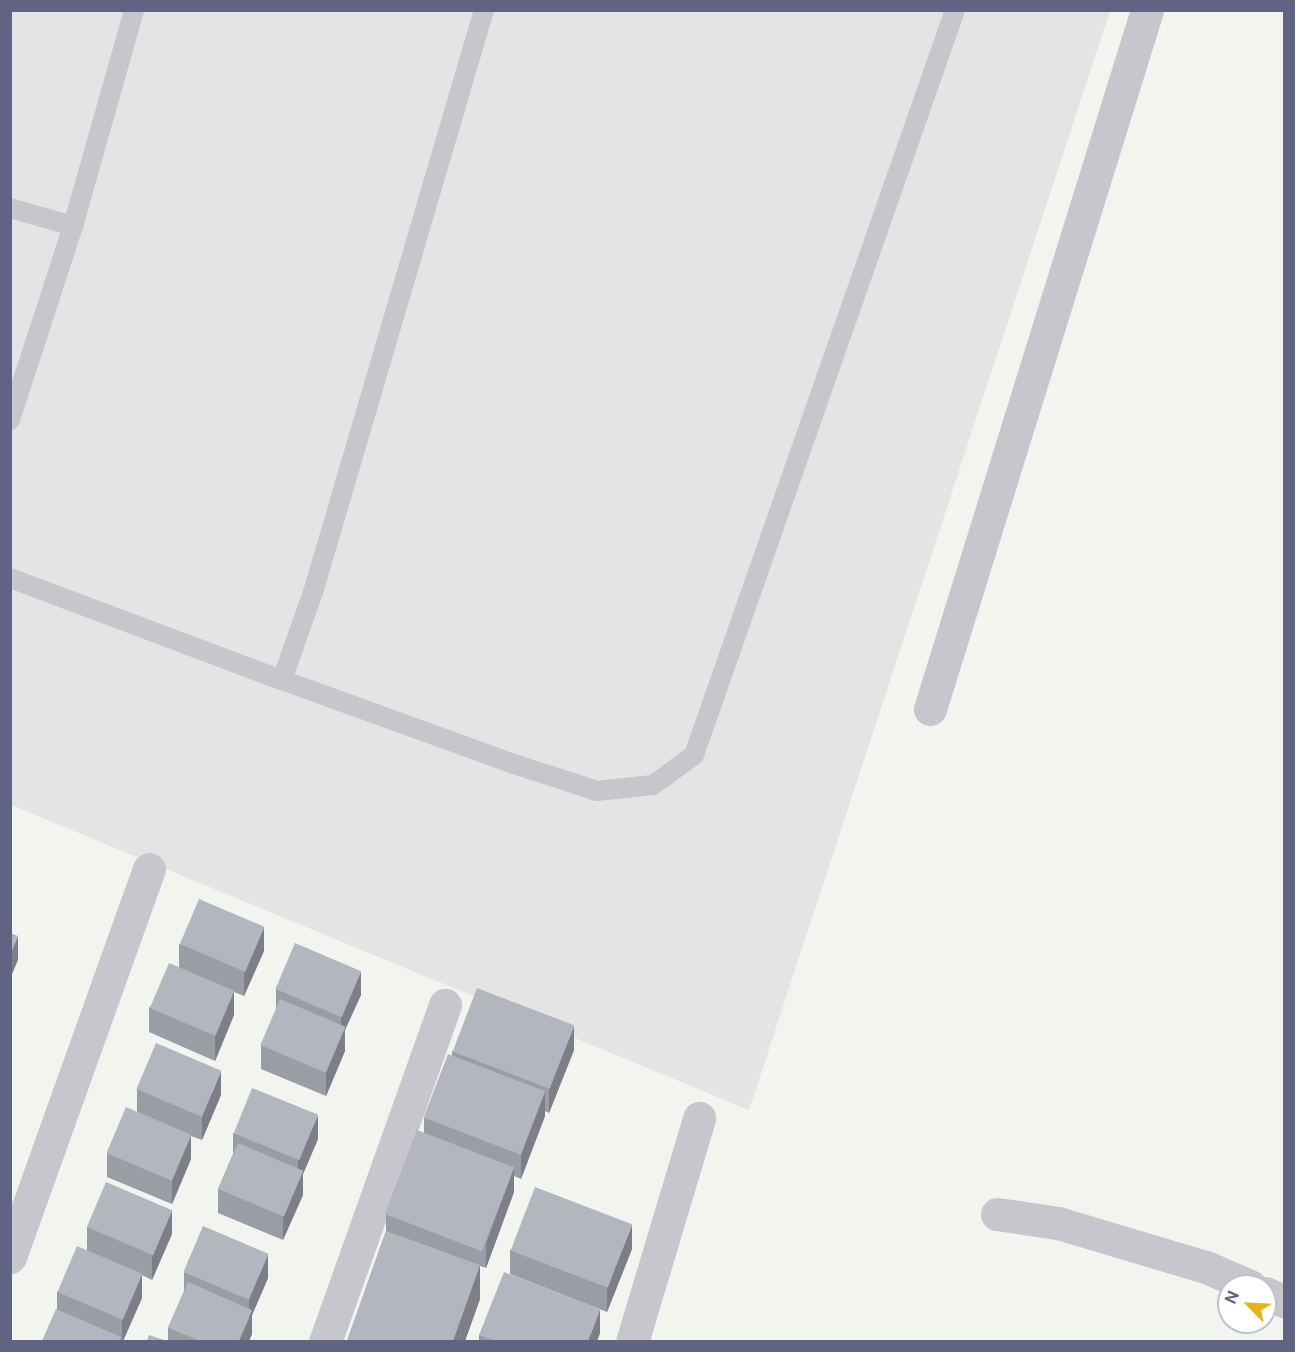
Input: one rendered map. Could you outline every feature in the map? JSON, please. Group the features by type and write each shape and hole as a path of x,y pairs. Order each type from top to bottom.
{"street":[{"path":"930,709 1147,10"},
{"path":"10,1257 149,869"},
{"path":"325,1341 446,1005"},
{"path":"632,1341 699,1118"},
{"path":"996,1214 1058,1224 1206,1267 1222,1274"}],"lane":[{"path":"10,420 73,226 134,10"},
{"path":"282,680 314,589 484,10"},
{"path":"10,578 513,764 597,791 653,785 694,755 955,10"},
{"path":"10,208 73,226"}],"shaded area":[{"path":"10,11 1110,11 749,1110 11,805"}],"building":[{"path":"199,899 264,927 245,972 180,944"},
{"path":"10,933 18,936 10,955"},
{"path":"295,943 361,971 342,1017 275,989"},
{"path":"169,963 234,991 215,1036 150,1008"},
{"path":"477,988 574,1025 550,1089 453,1051"},
{"path":"280,999 345,1027 326,1073 260,1045"},
{"path":"156,1043 221,1071 202,1117 136,1089"},
{"path":"448,1054 545,1091 521,1155 424,1117"},
{"path":"252,1088 318,1115 299,1160 234,1133"},
{"path":"126,1107 191,1135 172,1181 106,1153"},
{"path":"417,1130 514,1167 482,1251 385,1214"},
{"path":"238,1143 303,1171 284,1217 218,1189"},
{"path":"106,1182 172,1210 153,1255 87,1227"},
{"path":"535,1187 632,1224 608,1288 511,1250"},
{"path":"203,1226 268,1254 249,1300 183,1272"},
{"path":"386,1231 480,1265 453,1341 347,1341"},
{"path":"77,1246 142,1274 123,1320 57,1292"},
{"path":"504,1272 600,1309 588,1341 495,1341 479,1335"},
{"path":"188,1282 252,1310 239,1341 201,1341 168,1328"},
{"path":"56,1309 121,1337 119,1341 42,1341"},
{"path":"149,1335 167,1341 147,1341"}]}
